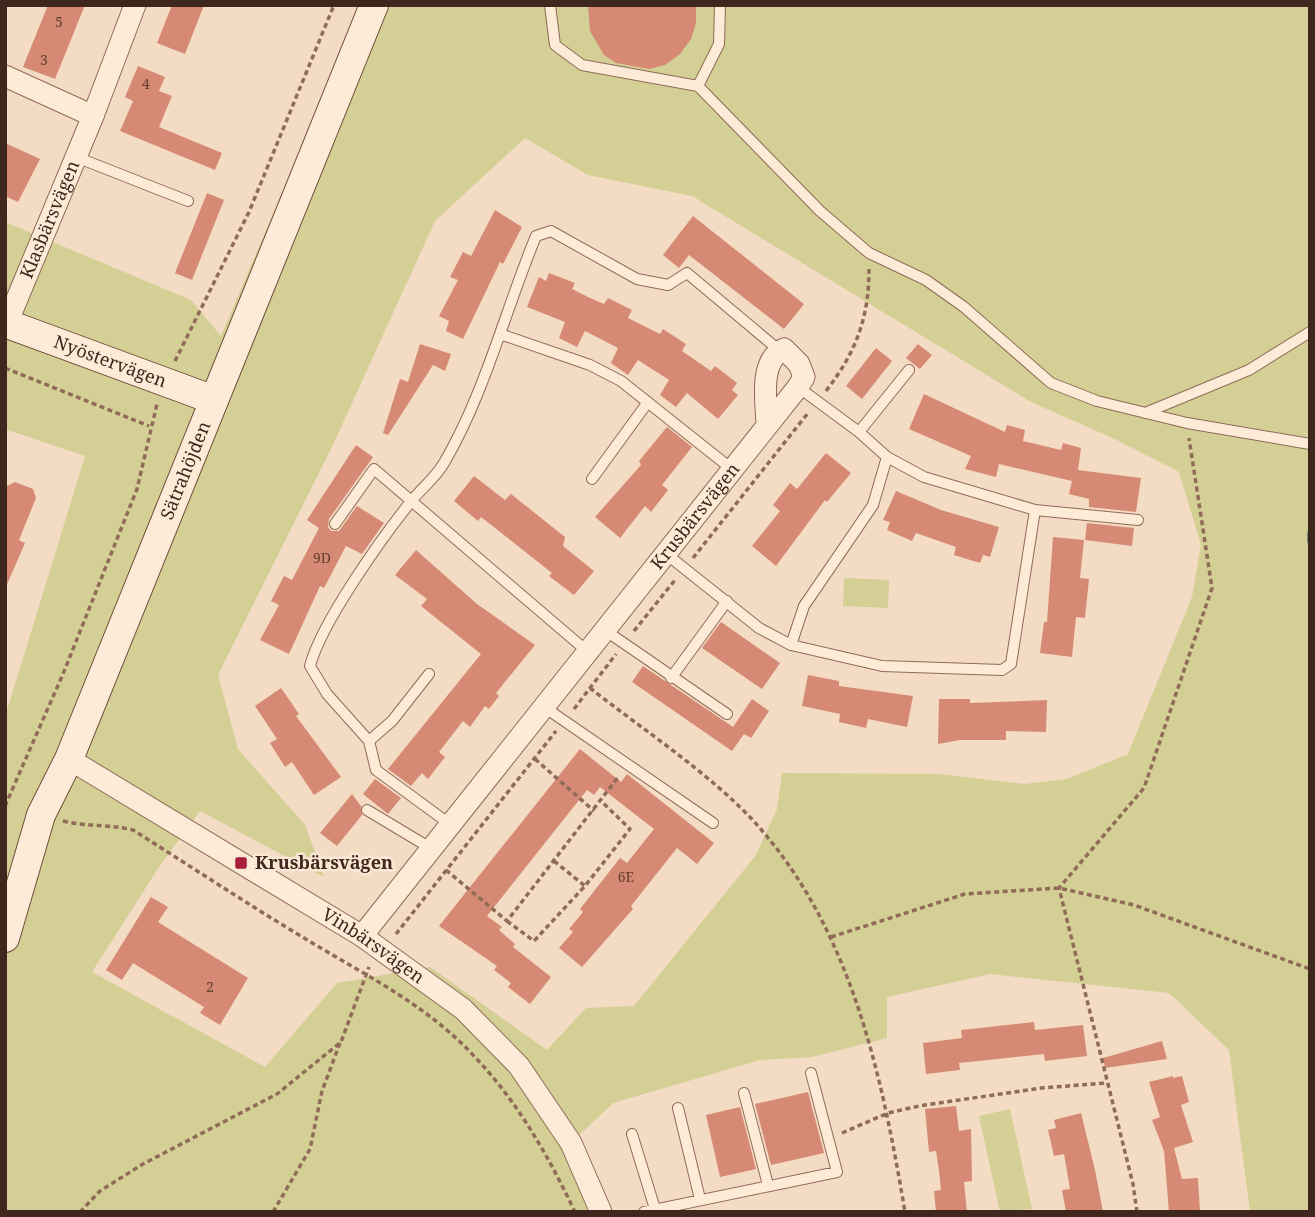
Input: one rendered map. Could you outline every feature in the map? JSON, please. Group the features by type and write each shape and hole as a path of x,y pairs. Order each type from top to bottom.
{"street":[{"name":"Klasbärsvägen","path":"6,323 93,116 135,5"},
{"name":"Sätrahöjden","path":"5,938 41,815 69,759 374,5"},
{"path":"5,76 93,116"},
{"name":"Nyöstervägen","path":"6,323 214,400"},
{"path":"767,424 769,362 784,349 799,364 804,377 798,387"},
{"name":"Krusbärsvägen","path":"362,936 798,387"},
{"name":"Vinbärsvägen","path":"69,759 362,936 463,1009 519,1066 570,1143 601,1212"}],"lane":[{"path":"550,5 555,45 582,65 698,86 820,211 869,253 926,281 964,307 1051,383 1097,401 1186,423 1310,444"},
{"path":"698,86 719,44 720,5"},
{"path":"76,157 188,201"},
{"path":"451,825 376,770 369,741 327,694 310,666 314,651 342,603 413,499 442,467 460,435 536,236 551,231 637,279 668,285 687,273 780,351"},
{"path":"1145,413 1249,370 1310,332"},
{"path":"500,334 590,365 621,381 733,470"},
{"path":"859,432 909,370"},
{"path":"798,387 859,432 887,457 923,477 1035,510 1138,520"},
{"path":"592,479 648,402"},
{"path":"792,645 804,606 873,505 887,457"},
{"path":"335,524 374,469 413,499 588,652"},
{"path":"666,554 759,628 792,645 882,666 1002,670 1011,664 1018,634 1035,510"},
{"path":"671,678 727,601"},
{"path":"606,631 727,714"},
{"path":"369,741 392,721 429,674"},
{"path":"544,707 627,766 657,782 713,823"},
{"path":"367,810 432,849"},
{"path":"632,1134 650,1210 837,1172 811,1073"},
{"path":"744,1093 768,1185"},
{"path":"678,1108 700,1199"}],"path":[{"path":"5,806 63,674 137,489 150,426 165,381 249,212 334,5"},
{"path":"5,368 150,426"},
{"path":"1059,888 1144,788 1212,588 1186,423"},
{"path":"590,688 723,793 757,824 802,886 831,937 857,1003 888,1113 905,1212"},
{"path":"534,759 594,811"},
{"path":"508,921 627,766"},
{"path":"446,870 534,941 585,886 630,829 600,800"},
{"path":"41,815 87,827 117,826 133,830 306,940 401,994 473,1054 513,1102 552,1165 575,1212"},
{"path":"554,861 585,886"},
{"path":"1059,888 1137,1212"},
{"path":"831,937 965,894 1059,888 1134,905 1310,969"},
{"path":"273,1212 310,1149 322,1091 365,973"},
{"path":"80,1212 100,1191 143,1164 277,1094 341,1042"},
{"path":"830,1138 888,1113 1041,1088 1106,1083"}],"shaded area":[{"path":"362,5 1310,5 1310,1212 1250,1212 1229,1050 1169,993 990,974 887,997 887,1038 812,1057 760,1060 613,1103 571,1143 564,1154 593,1212 5,1212 5,717 85,456 5,429 5,222 191,300 221,336","holes":["525,138 588,175 692,196 1031,402 1117,440 1179,472 1201,545 1192,597 1128,754 1067,779 1025,784 939,774 782,773 777,809 756,855 634,1006 586,1008 547,1050 430,967 337,983 265,1067 92,972 159,867 200,811 324,877 305,825 238,749 218,675 332,447 435,221"]},
{"path":"844,578 889,580 888,608 843,606"},
{"path":"1010,1109 1032,1209 1000,1212 979,1116"}],"building":[{"path":"48,5 85,5 55,79 23,67"},
{"path":"172,5 204,5 185,54 157,43"},
{"path":"588,5 696,5 696,23 691,39 680,54 665,65 649,69 616,63 604,55 590,31"},
{"path":"138,66 165,77 159,91 172,96 159,127 222,153 215,170 120,131 133,101 125,97"},
{"path":"5,143 40,159 18,202 5,196"},
{"path":"207,193 224,200 192,280 175,273"},
{"path":"495,210 522,227 503,264 500,262 463,339 446,331 449,321 439,316 458,280 450,277 463,252 471,256"},
{"path":"693,216 804,304 784,329 689,255 679,268 663,255"},
{"path":"549,273 575,283 572,289 590,298 604,304 608,298 632,310 628,318 660,334 663,329 686,344 682,351 711,371 715,366 737,383 732,390 738,395 718,419 687,393 676,407 660,395 669,380 638,360 628,375 611,363 618,348 585,331 577,347 559,338 565,322 527,307 539,277 546,281"},
{"path":"420,344 451,354 445,371 433,365 388,435 383,433 400,379 408,382"},
{"path":"918,344 932,355 920,369 906,358"},
{"path":"876,348 892,361 862,399 846,386"},
{"path":"924,394 1005,432 1007,425 1025,430 1023,441 1061,450 1063,443 1081,448 1078,470 1141,478 1136,512 1089,507 1089,499 1069,494 1072,481 999,464 996,477 965,469 971,456 909,429"},
{"path":"667,427 692,447 662,485 668,490 651,512 645,506 620,538 595,517 641,465 639,461"},
{"path":"356,445 373,457 329,519 328,527 331,531 339,531 357,506 384,523 362,554 346,546 324,588 320,586 289,654 260,640 279,605 271,601 284,576 292,580 319,528 307,520"},
{"path":"826,453 851,473 827,502 825,500 776,566 752,546 780,511 773,505 790,483 797,489"},
{"path":"474,476 505,500 511,494 565,537 563,546 594,571 574,595 549,576 552,573 481,517 478,521 454,501"},
{"path":"15,482 33,489 36,498 19,540 25,543 5,589 5,487"},
{"path":"896,491 941,510 999,527 990,557 983,555 980,563 954,555 956,547 916,533 912,541 887,530 890,522 883,520"},
{"path":"1087,523 1134,528 1132,546 1085,540"},
{"path":"1053,537 1084,540 1080,578 1089,579 1085,618 1076,617 1072,657 1040,653 1044,622 1047,622"},
{"path":"416,550 477,604 535,645 496,693 499,696 489,709 485,706 470,727 463,721 439,752 445,757 428,779 422,773 411,786 388,769 481,654 421,606 427,599 395,575"},
{"path":"721,622 780,663 762,689 702,648"},
{"path":"643,666 733,727 752,699 769,711 751,738 744,734 732,751 632,682"},
{"path":"808,675 839,681 839,686 913,696 907,727 868,719 866,728 839,722 840,714 802,706"},
{"path":"281,688 299,714 296,716 341,777 314,795 292,762 285,767 270,743 277,739 255,706"},
{"path":"939,699 970,699 970,703 1047,700 1046,732 1006,731 1006,740 960,740 938,744"},
{"path":"580,749 621,782 627,774 714,843 697,864 677,848 631,906 633,909 582,967 559,948 573,932 569,929 583,912 580,909 620,858 627,863 654,829 600,787 594,795 587,790 487,916 502,927 499,930 515,944 513,947 551,977 530,1004 508,987 511,983 494,970 497,966 439,926"},
{"path":"375,779 401,798 388,814 363,794"},
{"path":"352,794 361,806 362,815 337,846 320,833"},
{"path":"151,897 168,907 158,922 248,978 220,1025 200,1013 204,1007 133,963 122,980 106,970"},
{"path":"1034,1022 1035,1030 1083,1025 1087,1056 1045,1061 1044,1054 959,1063 960,1070 926,1074 923,1043 962,1038 961,1030"},
{"path":"1162,1041 1167,1059 1105,1068 1103,1058"},
{"path":"1182,1076 1189,1102 1181,1105 1193,1142 1174,1148 1182,1179 1198,1178 1200,1212 1169,1212 1164,1151 1152,1120 1160,1117 1149,1082"},
{"path":"808,1092 824,1153 771,1165 755,1104"},
{"path":"956,1106 959,1131 971,1129 972,1181 964,1182 967,1212 936,1212 934,1191 941,1190 939,1171 936,1151 929,1152 925,1109"},
{"path":"740,1107 756,1169 720,1177 706,1115"},
{"path":"1081,1113 1103,1212 1066,1212 1062,1190 1070,1189 1064,1154 1054,1156 1048,1130 1056,1128 1054,1120"}],"waterway":[{"path":"1310,533 1310,541"}],"place":[{"name":"Krusbärsvägen","path":"241,863"}]}
